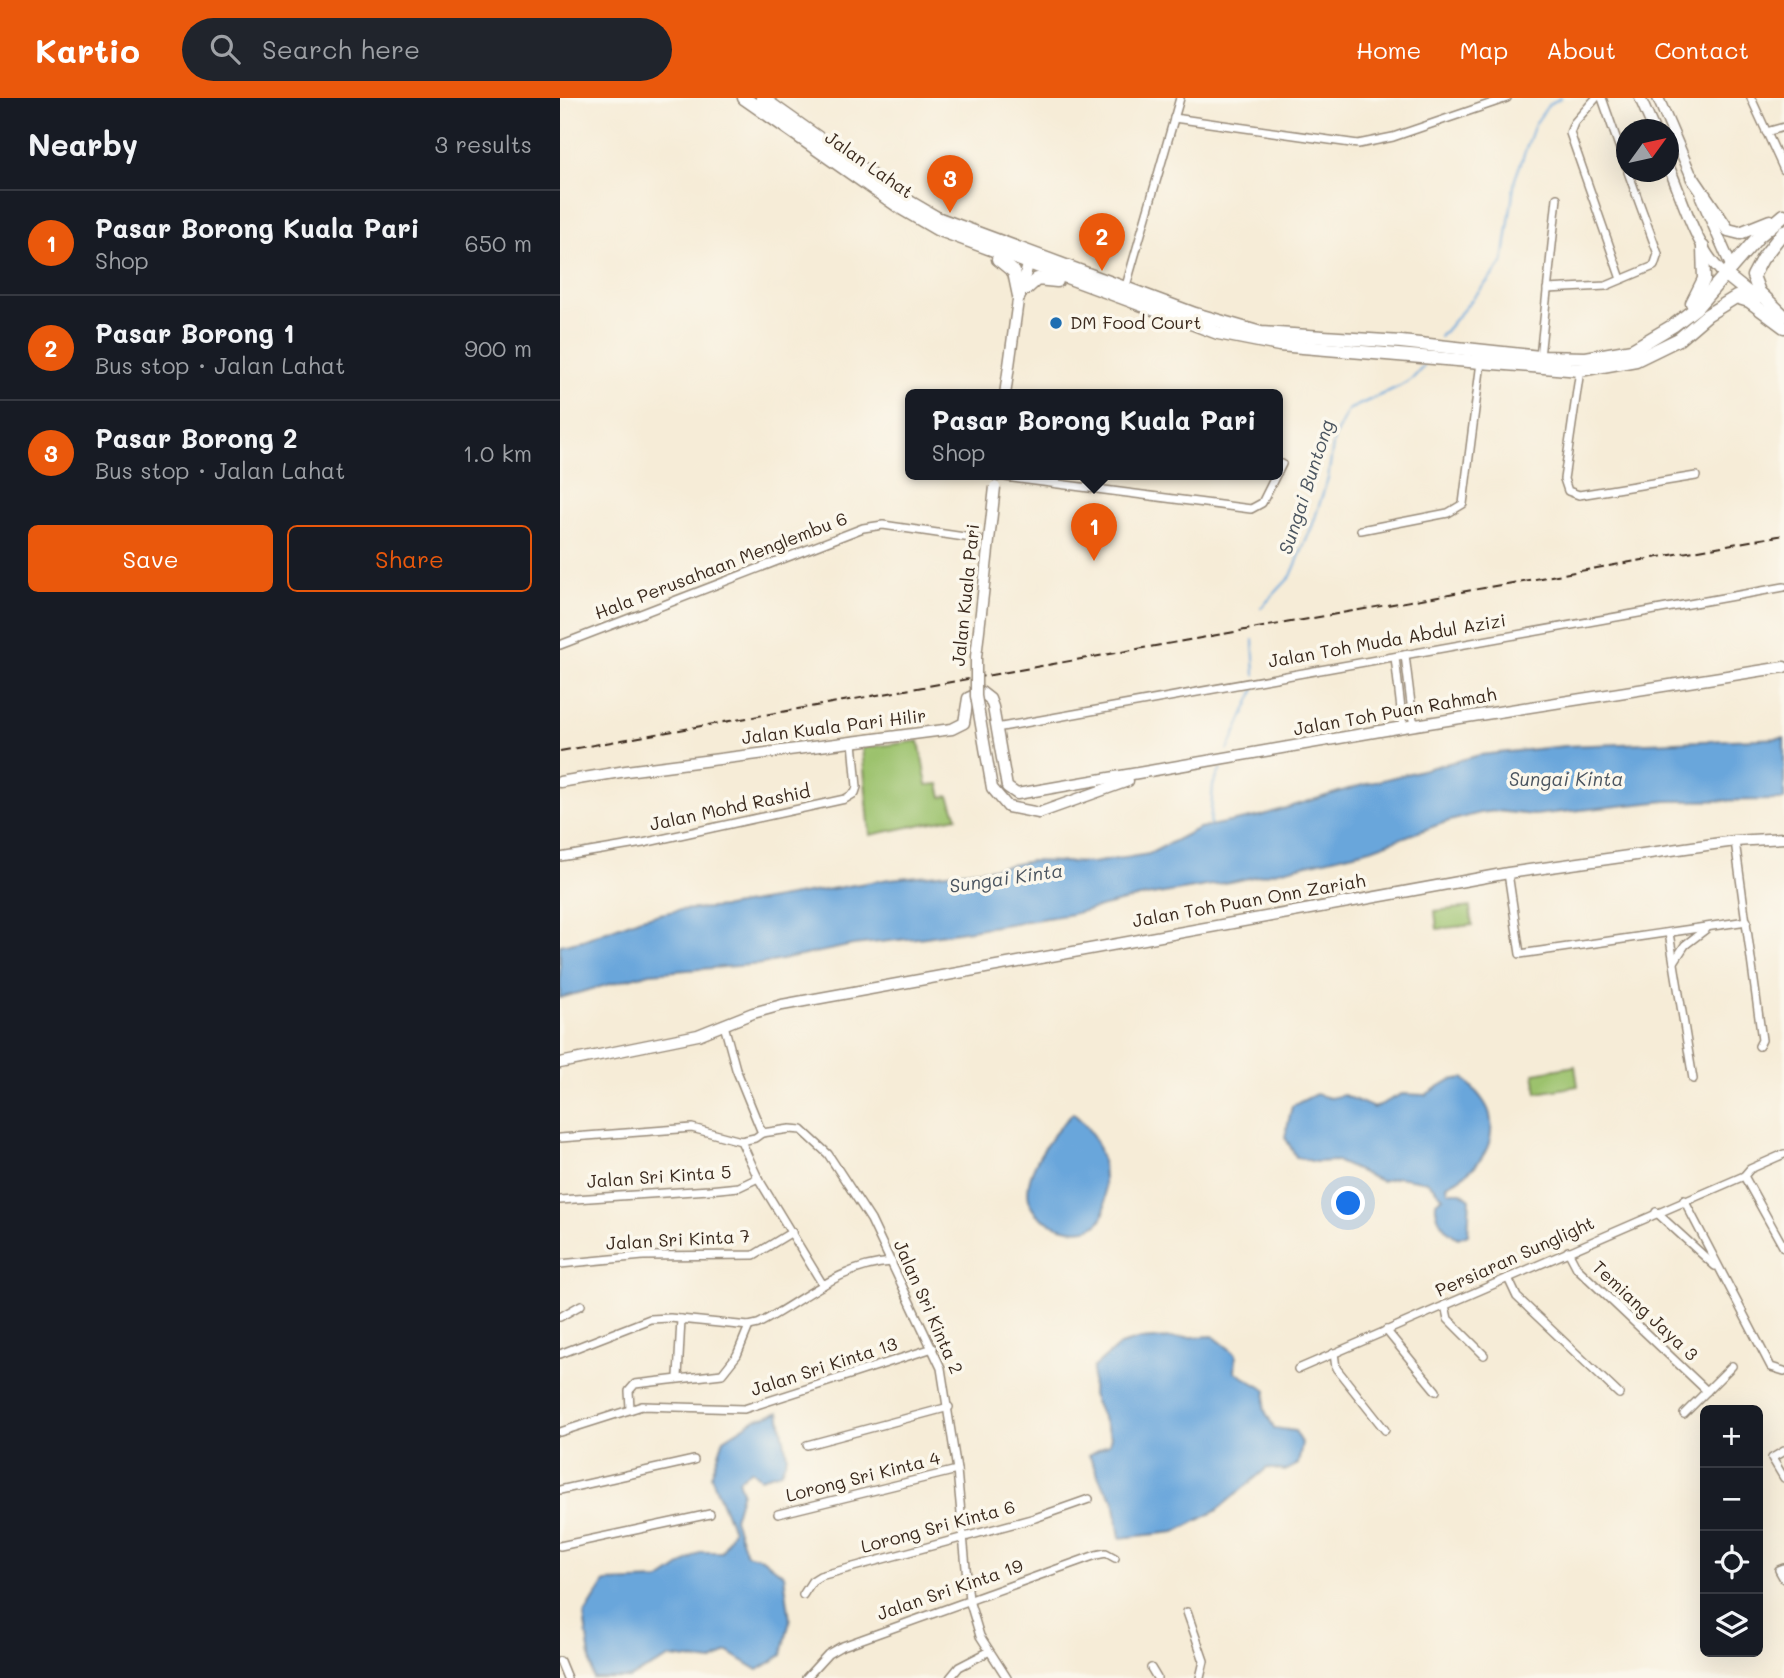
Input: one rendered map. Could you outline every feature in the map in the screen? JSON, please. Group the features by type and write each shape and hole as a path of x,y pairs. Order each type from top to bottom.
{"main road":[{"name":"Jalan Lahat","path":"744,98 901,208 937,224"},
{"path":"762,98 937,224 1010,267 1023,292 1037,279 1074,282"},
{"path":"1692,177 1724,225 1734,232 1782,216"},
{"path":"937,224 1126,286 1195,314 1261,333 1401,342 1539,357 1607,355 1647,344 1696,308 1782,216"},
{"path":"937,224 1018,253 1028,265 1218,333 1279,345 1580,370 1653,354 1679,339 1731,299 1741,298 1784,327"},
{"path":"1784,231 1762,259 1753,276 1759,292 1784,319"},
{"path":"1674,325 1702,287 1706,265 1703,247"},
{"path":"1028,265 1041,262 1110,285 1126,286"},
{"path":"1707,315 1730,274"},
{"path":"1730,274 1784,319"}],"street":[{"path":"1126,286 1180,98"},
{"path":"1174,118 1358,144 1393,137 1507,98"},
{"path":"1595,98 1574,123 1570,133 1620,279"},
{"path":"1602,98 1616,138"},
{"path":"1640,98 1649,119"},
{"path":"1658,98 1703,202 1730,274"},
{"path":"1751,98 1784,170"},
{"path":"1766,132 1784,127"},
{"path":"1547,289 1606,286 1654,266 1658,261 1631,182"},
{"path":"1676,182 1703,247 1716,267 1730,274"},
{"path":"1539,357 1557,198"},
{"path":"1703,202 1715,246 1711,249 1703,247"},
{"path":"1008,389 1028,265"},
{"path":"1361,530 1448,513 1463,504 1481,362"},
{"path":"1580,370 1564,479 1568,491 1579,495 1696,476"},
{"name":"Jalan Kuala Pari","path":"997,480 976,657 976,696 992,788 1008,807 1044,812"},
{"path":"1013,480 1251,509 1262,503 1274,480"},
{"name":"Hala Perusahaan Menglembu 6","path":"560,645 863,528 883,525 978,539"},
{"name":"Jalan Toh Muda Abdul Azizi","path":"996,728 1784,587"},
{"path":"1403,727 1402,669 1405,655"},
{"path":"1395,657 1402,669 1413,720 1417,725"},
{"name":"Jalan Toh Puan Rahmah","path":"1012,792 1048,790 1403,727 1784,667"},
{"name":"Jalan Kuala Pari Hilir","path":"560,782 958,727 966,718 968,698 976,692 990,699 1005,780 1012,792"},
{"name":"Jalan Mohd Rashid","path":"560,857 643,843 845,799 855,793 857,787 853,742"},
{"path":"1044,812 1155,772"},
{"path":"1044,812 1048,790"},
{"name":"Jalan Toh Puan Onn Zariah","path":"560,1063 688,1038 782,1004 1508,873 1735,841 1784,838"},
{"path":"1735,841 1762,1041 1759,1046"},
{"path":"1508,873 1520,954 1746,921"},
{"path":"1674,962 1685,945 1710,927"},
{"path":"1670,933 1693,1079"},
{"path":"724,1025 736,1069 762,1133"},
{"path":"560,1138 692,1128 741,1141 758,1178 823,1285"},
{"name":"Jalan Sri Kinta 2","path":"741,1141 755,1138 762,1133 802,1130 843,1174 892,1262 933,1348 946,1385 969,1600 988,1652 1007,1678"},
{"name":"Persiaran Sunglight","path":"1298,1369 1744,1176 1749,1169 1784,1154"},
{"path":"1744,1176 1783,1244"},
{"name":"Jalan Sri Kinta 5","path":"560,1200 739,1187 758,1178"},
{"path":"1684,1200 1772,1367 1784,1371"},
{"path":"1656,1212 1720,1271"},
{"name":"Jalan Sri Kinta 7","path":"560,1264 643,1256 754,1255 792,1232"},
{"name":"Temiang Jaya 3","path":"1568,1251 1577,1268 1707,1391"},
{"path":"560,1354 650,1319 681,1319 749,1326 784,1311 823,1285 869,1264 892,1262"},
{"path":"1508,1278 1517,1297 1619,1394"},
{"path":"560,1317 581,1305"},
{"path":"1445,1305 1448,1318 1484,1355"},
{"path":"678,1377 681,1319"},
{"path":"630,1408 630,1387 650,1380 722,1374 737,1355 749,1326"},
{"path":"1386,1330 1436,1391"},
{"name":"Jalan Sri Kinta 13","path":"560,1432 630,1408 744,1409 933,1348"},
{"path":"1334,1353 1336,1368 1385,1430"},
{"path":"1684,1414 1732,1366"},
{"path":"807,1445 949,1407"},
{"path":"1784,1451 1772,1458 1784,1478"},
{"path":"560,1490 694,1460"},
{"name":"Lorong Sri Kinta 4","path":"778,1514 957,1470"},
{"name":"Lorong Sri Kinta 6","path":"803,1595 812,1581 820,1576 1035,1518 1089,1499"},
{"path":"560,1546 710,1514"},
{"name":"Jalan Sri Kinta 19","path":"806,1678 828,1654 840,1647 1096,1555 1106,1553 1115,1558"},
{"path":"1784,1568 1779,1570 1784,1579"},
{"path":"1187,1612 1204,1661 1200,1678"},
{"path":"950,1678 959,1667 988,1652"},
{"path":"560,1661 567,1678"},
{"path":"1151,1668 1157,1678"}],"green space":[{"path":"919,741 927,785 939,784 942,797 949,796 957,817 870,835 862,748"},
{"path":"1470,907 1472,925 1437,929 1435,911"},
{"path":"1575,1066 1578,1086 1537,1093 1534,1073"}],"water":[{"name":"Sungai Kinta","path":"1784,738 1784,800 1666,801 1534,815 1496,811 1480,813 1446,822 1371,849 1236,881 1140,897 1072,914 926,937 853,945 762,964 650,973 560,998 560,945 583,940 641,918 679,910 726,907 889,879 989,869 1031,861 1092,863 1149,854 1199,828 1260,816 1355,787 1480,755 1565,746"},
{"path":"1464,1078 1486,1105 1491,1127 1487,1149 1482,1158 1467,1173 1447,1185 1448,1192 1461,1192 1470,1199 1468,1234 1458,1238 1449,1232 1439,1218 1436,1202 1443,1197 1428,1182 1398,1177 1381,1181 1336,1161 1315,1162 1296,1157 1285,1137 1292,1106 1316,1094 1330,1098 1344,1095 1374,1108 1402,1094 1425,1095 1450,1080"},
{"path":"1073,1113 1087,1127 1099,1150 1105,1200 1101,1220 1094,1226 1075,1230 1053,1224 1036,1213 1028,1194 1033,1169 1047,1143"},
{"path":"1213,1336 1236,1354 1235,1372 1266,1390 1264,1409 1274,1428 1295,1431 1302,1443 1298,1464 1285,1471 1267,1468 1216,1511 1175,1532 1120,1538 1114,1500 1102,1484 1089,1455 1109,1444 1111,1436 1092,1395 1093,1368 1120,1345 1137,1340"},
{"path":"779,1412 787,1456 781,1472 760,1478 751,1470 738,1480 742,1491 734,1519 746,1554 762,1558 784,1575 790,1620 782,1655 758,1670 728,1652 712,1662 671,1657 629,1678 593,1678 584,1616 605,1582 660,1580 701,1552 722,1552 733,1530 711,1476 724,1439 754,1420"}],"waterway":[{"name":"Sungai Buntong","path":"1440,337 1503,263 1515,179 1535,124 1549,104 1561,98"},
{"name":"Sungai Buntong","path":"1261,608 1291,576 1313,524 1328,478 1334,438 1348,410 1400,386 1412,379 1424,366"},
{"name":"Sungai Buntong","path":"1253,640 1255,675"},
{"name":"Sungai Buntong","path":"1228,750 1256,687"},
{"name":"Sungai Buntong","path":"1210,825 1213,785 1221,768"}],"railway":[{"path":"560,751 1784,535"}],"place":[{"name":"Pasar Borong 2","path":"950,213"},
{"name":"Pasar Borong 1","path":"1102,271"},
{"name":"DM Food Court","path":"1056,323"},
{"name":"Pasar Borong Kuala Pari","path":"1094,561"}]}
